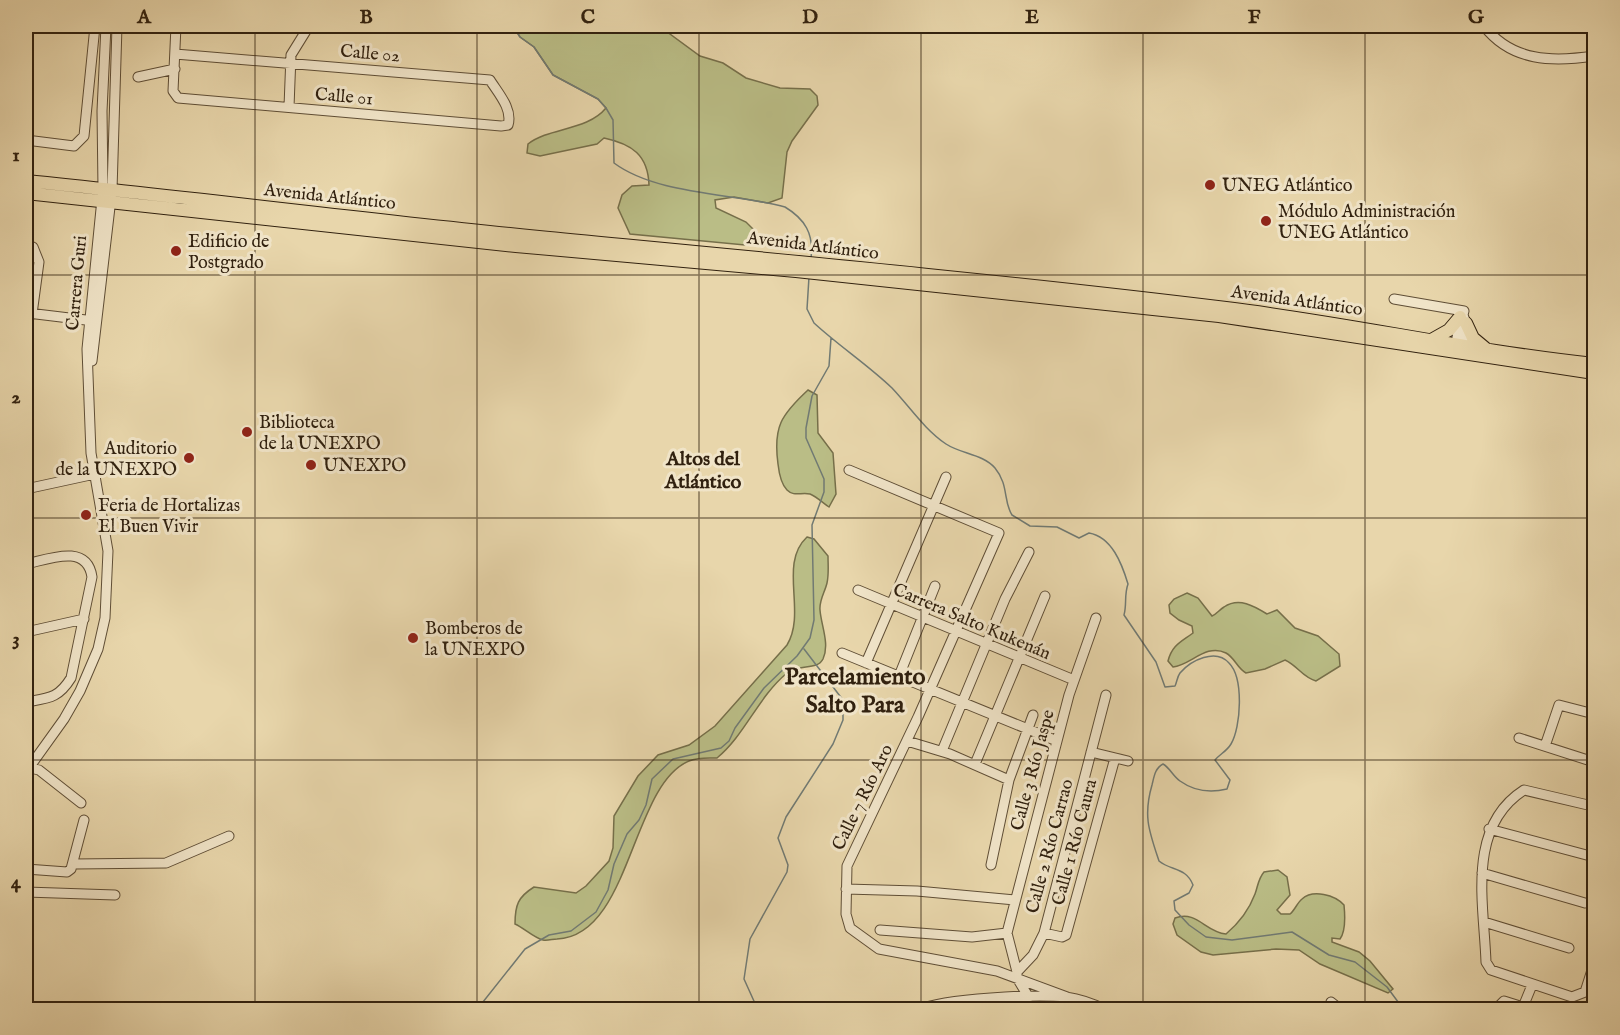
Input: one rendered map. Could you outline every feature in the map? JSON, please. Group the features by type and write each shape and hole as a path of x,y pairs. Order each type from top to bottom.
{"main road":[{"name":"Avenida Atlántico","path":"26,181 107,196"},
{"name":"Avenida Atlántico","path":"26,193 107,196 536,237 796,265 1219,316 1458,349 1594,373"},
{"name":"Avenida Atlántico","path":"826,270 1227,308 1433,339 1458,349 1486,349 1594,364"},
{"path":"1433,339 1449,330 1463,318 1473,338 1486,349"}],"street":[{"path":"26,51 28,26"},
{"path":"26,140 74,146 81,142 84,136 95,26"},
{"path":"106,26 103,84 107,196"},
{"path":"107,196 117,26"},
{"path":"138,77 175,69 176,26"},
{"path":"289,107 291,54 309,26"},
{"path":"1484,26 1506,45 1532,57 1561,61 1594,56"},
{"name":"Calle 02","path":"175,54 490,80 510,113 508,125"},
{"name":"Calle 01","path":"175,69 173,91 178,98 508,125"},
{"path":"103,84 115,81"},
{"name":"Carrera Guri","path":"27,768 64,719 91,670 98,649 108,590 108,551 91,453 87,349 94,321 107,196"},
{"path":"26,245 33,246 39,262 29,313 94,321"},
{"path":"1394,299 1442,305 1464,311 1458,349"},
{"path":"849,470 933,506"},
{"path":"26,489 95,474"},
{"path":"866,663 946,477"},
{"name":"Calle 7 Río Aro","path":"933,506 999,533 907,741 847,866 846,914 850,928 879,949 1017,975"},
{"path":"942,751 1029,552"},
{"path":"26,564 70,555 79,556 90,567 92,578 71,678 63,691 53,697 26,702"},
{"path":"899,676 935,585"},
{"name":"Carrera Salto Kukenán","path":"858,590 1074,680"},
{"path":"975,764 1045,596"},
{"name":"Calle 3 Río Jaspe","path":"1007,933 1074,680 1096,618"},
{"path":"26,632 84,619"},
{"path":"842,653 1057,741"},
{"name":"Calle 2 Río Carrao","path":"1017,975 1034,955 1044,933 1106,695"},
{"path":"1545,746 1559,705 1594,714"},
{"path":"991,865 1009,780 1033,715"},
{"path":"1519,738 1594,762"},
{"path":"907,741 942,751 1009,780"},
{"path":"1091,752 1128,761"},
{"name":"Calle 1 Río Caura","path":"1044,933 1062,937 1066,935 1115,758"},
{"path":"27,768 39,770 81,803"},
{"path":"1588,805 1524,790 1500,813 1489,829 1482,873 1486,962 1491,970 1532,985 1578,997 1586,989 1594,964"},
{"path":"26,869 67,872 74,864 84,820"},
{"path":"1489,829 1594,857"},
{"path":"74,864 166,863 229,836"},
{"path":"1482,873 1585,903"},
{"path":"846,889 924,891 1016,900"},
{"path":"26,892 115,895"},
{"path":"1484,922 1569,948"},
{"path":"880,930 972,937 1007,933 1017,975 1028,996 1025,1010"},
{"path":"1017,975 1067,997"},
{"path":"1495,1010 1504,1001 1523,1006 1532,985"},
{"path":"918,1010 956,1002 1028,996 1067,997 1106,1010"},
{"path":"1073,1010 1078,999"},
{"path":"981,1010 988,1000"},
{"path":"943,1010 956,1002"}],"green space":[{"path":"513,26 659,26 700,56 723,63 746,78 780,88 810,89 817,96 818,105 792,141 787,152 782,198 768,203 734,197 715,200 716,208 746,222 754,230 753,239 745,245 630,234 618,208 622,195 632,186 649,185 642,159 637,152 623,144 604,138 597,144 540,156 527,153 528,144 547,134 589,121 606,108 598,99 553,75 534,47 520,37"},
{"path":"808,390 817,395 818,433 833,453 836,494 829,507 810,494 795,494 787,490 779,471 777,440 781,422 791,407"},
{"path":"807,537 814,539 828,556 828,580 820,606 826,647 820,663 797,668 787,673 768,693 727,749 717,758 689,761 670,775 654,799 616,888 601,913 582,931 557,939 545,940 515,924 518,902 534,887 576,893 586,886 609,861 613,848 614,816 638,776 658,755 689,745 715,726 787,645 794,618 794,561"},
{"path":"1187,593 1198,598 1212,616 1224,607 1235,603 1252,606 1267,614 1277,610 1295,628 1318,636 1339,654 1340,666 1316,681 1285,660 1265,669 1246,673 1226,653 1212,651 1173,667 1168,661 1172,651 1177,644 1193,633 1192,626 1170,613 1169,605 1174,599"},
{"path":"1278,870 1287,877 1290,895 1277,910 1281,914 1290,914 1302,899 1312,894 1324,894 1340,901 1344,905 1344,927 1340,939 1332,938 1332,942 1359,952 1370,961 1393,989 1388,993 1320,964 1299,950 1276,949 1213,955 1201,952 1177,935 1173,924 1175,918 1183,916 1195,919 1212,930 1226,934 1247,911 1264,872"}],"waterway":[{"path":"513,26 520,37 534,47 553,75 598,99 606,108 613,120 614,163 632,174 674,187 785,207 807,228 812,249 811,258"},
{"path":"809,277 807,309 814,323 892,388 938,438 952,447 990,463 1002,481 1012,515 1030,526 1057,527 1079,538 1089,533 1104,540 1110,546 1123,568 1128,584 1124,615 1156,662 1165,687 1175,686 1179,675 1190,664 1211,656 1224,659 1234,670 1239,691 1237,726 1228,749 1215,760 1230,780 1227,789 1209,791 1191,787 1178,779 1163,764 1153,779 1148,815 1150,832 1159,861 1182,872 1193,885 1189,893 1174,901 1175,910 1189,925 1206,937 1232,940 1292,932 1329,955 1355,962 1387,987 1404,1010"},
{"path":"460,1010 479,1007 525,949 549,935 571,931 596,912 608,890 614,864 627,834 639,820 646,805 652,779 673,759 721,748 729,741 735,728 764,688 797,656 810,638 814,620 812,525 824,492 824,479 806,438 806,428 812,396 829,366 831,338"},
{"path":"758,1010 744,979 750,939 787,872 788,865 778,838 786,817 833,744 843,720 843,700 804,649"}],"place":[{"name":"UNEG Atlántico","path":"1210,185"},
{"name":"Módulo Administración UNEG Atlántico","path":"1266,221"},
{"name":"Edificio de Postgrado","path":"176,251"},
{"name":"Biblioteca de la UNEXPO","path":"247,432"},
{"name":"Auditorio de la UNEXPO","path":"189,458"},
{"name":"UNEXPO","path":"311,465"},
{"name":"Feria de Hortalizas El Buen Vivir","path":"86,515"},
{"name":"Bomberos de la UNEXPO","path":"413,638"}],"district":[{"name":"Altos del Atlántico","path":"703,470"},
{"name":"Parcelamiento Salto Para","path":"855,690"}]}
